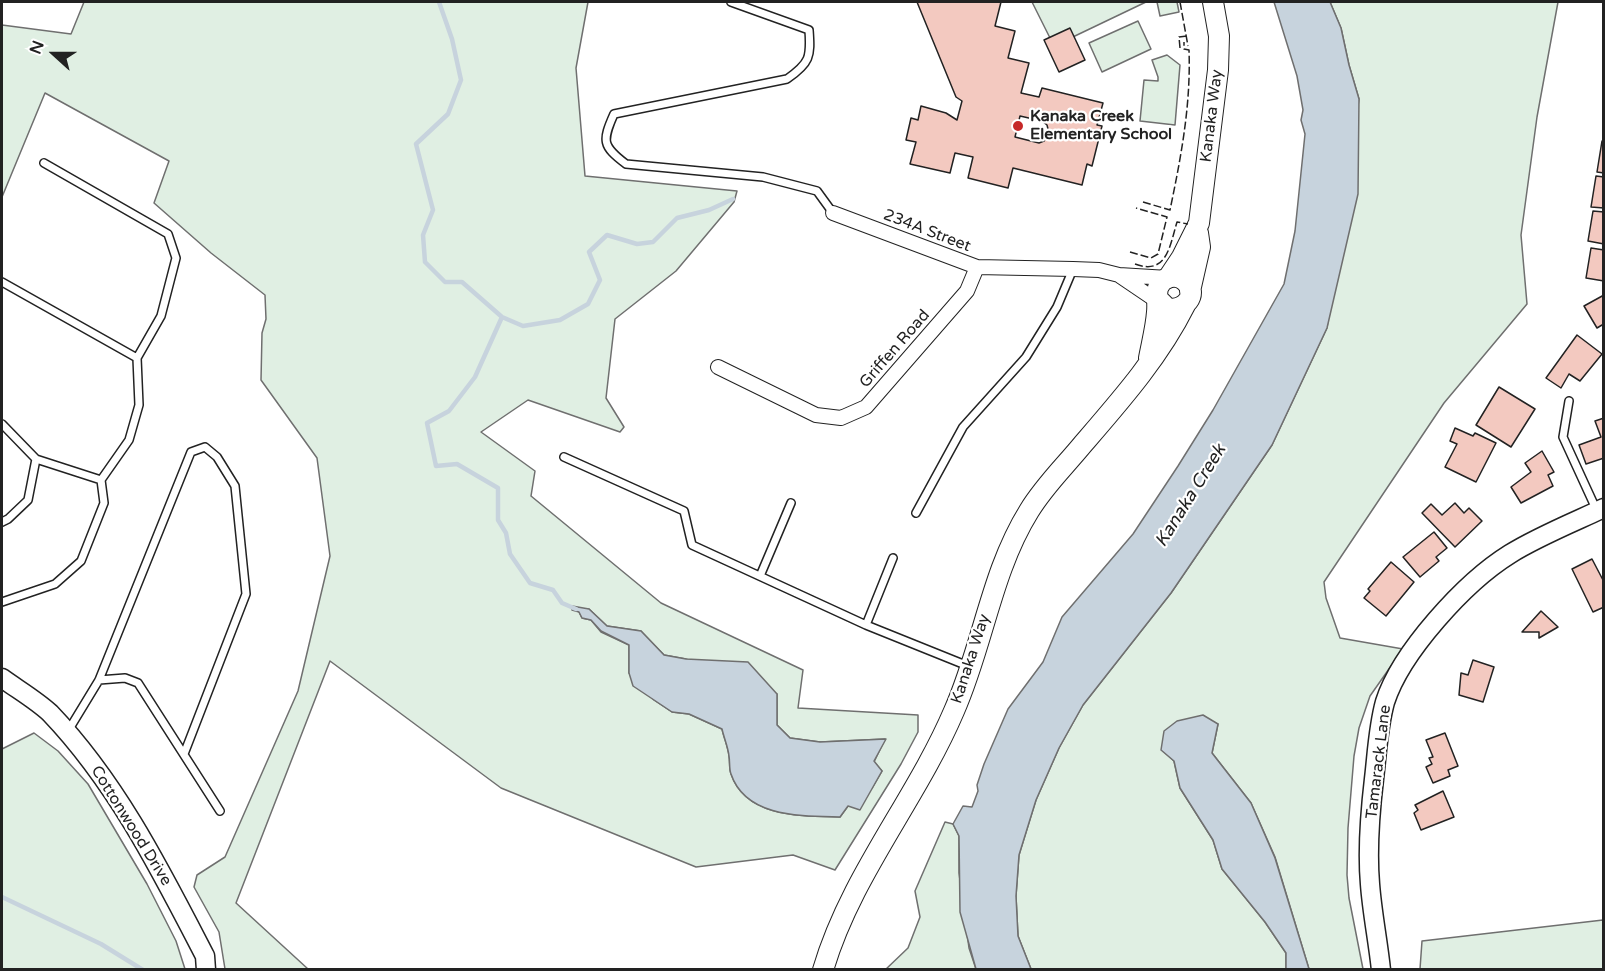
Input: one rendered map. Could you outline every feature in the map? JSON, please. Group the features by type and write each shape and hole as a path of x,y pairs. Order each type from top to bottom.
{"main road":[{"name":"Kanaka Way","path":"823,969 836,928 850,898 941,740 956,708 996,580 1028,512 1147,368 1174,328 1188,298 1200,247 1197,230 1218,70 1218,36 1213,2"},
{"name":"Kanaka Way","path":"1168,278 1197,230"},
{"path":"1178,277 1183,279 1188,298 1173,310 1167,308 1158,299 1158,288 1168,278 1178,277"},
{"name":"Kanaka Way","path":"1147,368 1156,326 1158,299"}],"street":[{"name":"234A Street","path":"833,213 977,267 1100,270 1119,275 1168,278"},
{"name":"Griffen Road","path":"718,367 816,415 841,418 866,407 968,291 977,267"},
{"name":"234A Street","path":"1119,275 1151,297 1158,299"},
{"name":"Tamarack Lane","path":"1381,969 1370,890 1369,852 1371,805 1380,729 1389,692 1414,649 1428,631 1482,575 1510,554 1600,510"},
{"name":"Cottonwood Drive","path":"2,678 48,712 101,774 158,866 205,956 206,969"}],"lane":[{"path":"731,2 809,30 810,50 803,67 787,79 614,114 605,133 609,151 626,164 764,177 818,191 833,213"},
{"path":"2,602 55,584 81,561 104,503 101,480 129,440 139,405 137,358 160,316 176,258 168,234 44,163"},
{"path":"916,513 963,427 1026,357 1057,307 1073,269"},
{"path":"2,282 137,358"},
{"name":"Tamarack Lane","path":"1569,401 1563,437 1600,510"},
{"path":"2,424 36,459 101,480"},
{"path":"66,733 99,680 190,452 205,447 217,457 235,486 246,594 184,754"},
{"path":"564,457 684,511 692,545 866,625 970,666"},
{"path":"2,522 28,500 36,459"},
{"path":"760,576 791,503"},
{"path":"866,625 893,558"},
{"path":"99,680 125,678 138,683 220,811"}],"green space":[{"path":"84,2 588,2 576,68 585,176 737,191 734,202 676,271 615,319 606,398 624,427 620,432 528,400 481,432 535,471 531,496 661,603 803,670 798,708 918,715 918,732 901,764 835,870 793,855 696,867 501,788 330,661 236,903 308,969 225,969 219,932 194,887 197,875 225,857 298,691 330,556 317,458 261,380 262,333 266,319 265,295 211,253 154,203 169,161 45,93 2,197 2,25 71,34","holes":["589,609 607,626 641,631 664,655 686,659 777,694 777,725 790,738 820,742 885,739 874,762 882,771 872,788 848,806 840,817 793,815 762,807 738,788 730,772 722,729 689,714 672,712 654,700 629,673 629,645 601,632 591,620 582,618 579,612"]},
{"path":"1032,2 1146,2 1054,46"},
{"path":"1157,2 1177,2 1179,12 1160,16"},
{"path":"1330,2 1558,2 1537,117 1521,235 1527,304 1444,403 1324,582 1326,598 1340,638 1403,649 1370,696 1359,728 1354,756 1347,875 1349,898 1363,969 1309,969 1275,857 1251,803 1212,753 1218,724 1162,750 1174,761 1180,788 1213,840 1222,869 1265,922 1286,953 1286,969 1031,969 1018,936 1016,896 1019,855 1036,800 1059,748 1083,705 1171,593 1272,445 1327,328 1359,99 1341,28"},
{"path":"1138,21 1151,49 1102,72 1089,43"},
{"path":"1167,55 1180,65 1175,125 1140,121 1144,80 1158,81 1152,60"},
{"path":"34,733 58,751 88,784 147,884 176,941 185,969 2,969 2,749"},
{"path":"945,822 953,824 959,836 959,873 969,948 976,969 885,970 908,948 920,917 915,891"},
{"path":"1603,920 1603,969 1420,969 1422,941"}],"water":[{"name":"Kanaka Creek","path":"1274,2 1330,2 1341,28 1359,99 1358,194 1327,328 1272,445 1171,593 1083,705 1059,748 1036,800 1019,855 1016,896 1018,936 1031,969 976,969 960,912 959,836 953,824 963,806 972,807 984,764 1008,709 1043,662 1062,617 1133,534 1213,410 1284,284 1295,231 1305,134 1301,120 1303,110 1297,76"},
{"path":"572,606 589,609 607,626 641,631 664,655 686,659 748,662 777,694 777,725 790,738 820,742 886,739 874,761 882,771 860,810 848,806 840,817 793,815 762,807 749,799 738,788 731,774 722,729 689,714 672,712 633,686 629,673 629,645 601,631 591,620 582,618 579,612 572,610"},
{"path":"1203,715 1218,724 1212,753 1251,803 1275,858 1309,969 1286,969 1286,953 1265,922 1222,869 1213,840 1180,788 1174,761 1161,750 1164,731 1177,721"}],"building":[{"path":"917,2 1001,2 995,26 1015,31 1008,58 1029,63 1021,93 1039,97 1042,88 1103,103 1097,125 1102,126 1092,166 1087,164 1082,185 1013,168 1008,188 968,178 973,157 955,153 950,173 910,164 916,142 906,140 911,118 918,120 921,106 946,113 957,120 962,101 956,97","holes":["1020,116 1042,121 1047,125 1049,133 1044,141 1039,143 1015,137"]},
{"path":"1070,28 1085,60 1059,72 1044,40"},
{"path":"1602,141 1604,141 1604,173 1597,172"},
{"path":"1596,176 1604,177 1604,208 1591,207"},
{"path":"1593,211 1604,212 1604,244 1588,241"},
{"path":"1591,248 1604,250 1604,281 1586,278"},
{"path":"1604,295 1604,327 1602,325 1597,328 1584,306"},
{"path":"1577,335 1602,354 1580,381 1569,374 1561,388 1546,378"},
{"path":"1499,387 1535,409 1511,447 1476,425"},
{"path":"1604,418 1604,458 1586,464 1579,445 1601,437 1595,421"},
{"path":"1455,428 1473,436 1475,433 1496,443 1476,482 1445,467 1457,444 1450,441"},
{"path":"1542,451 1554,472 1548,475 1553,486 1521,503 1511,487 1531,472 1525,463"},
{"path":"1455,503 1464,513 1469,508 1482,521 1455,547 1422,513 1431,504 1442,515"},
{"path":"1434,532 1447,548 1436,557 1439,561 1420,577 1403,557"},
{"path":"1592,559 1604,582 1604,607 1593,612 1572,569"},
{"path":"1391,562 1414,582 1386,616 1364,598 1370,591 1368,589"},
{"path":"1541,611 1558,627 1539,638 1539,632 1522,632"},
{"path":"1473,660 1494,667 1483,702 1459,695 1461,673 1468,675"},
{"path":"1445,733 1458,766 1448,770 1450,776 1433,783 1426,767 1432,764 1429,758 1433,757 1426,740"},
{"path":"1443,791 1454,817 1421,830 1414,813 1418,810 1415,805"}],"waterway":[{"path":"439,2 452,39 461,80 448,114 416,144 433,210 423,235 425,262 445,282 462,282 502,317 475,377 449,411 427,423 436,466 457,464 498,488 498,520 506,533 510,554 530,583 553,590 562,603 576,609"},
{"path":"502,317 523,326 560,320 588,304 600,280 589,252 607,235 637,244 653,242 677,218 709,210 733,199"},
{"path":"2,897 101,944 143,970"}],"fence":[{"path":"1180,2 1188,46"},
{"path":"1180,48 1179,37 1187,36"},
{"path":"1143,202 1170,210 1187,111 1189,50 1184,49 1184,42"},
{"path":"1130,252 1151,258 1158,254 1167,217 1136,208"},
{"path":"1135,264 1146,267 1161,262 1169,249 1177,222 1188,224"}],"place":[{"name":"Kanaka Creek Elementary School","path":"1018,126"}]}
